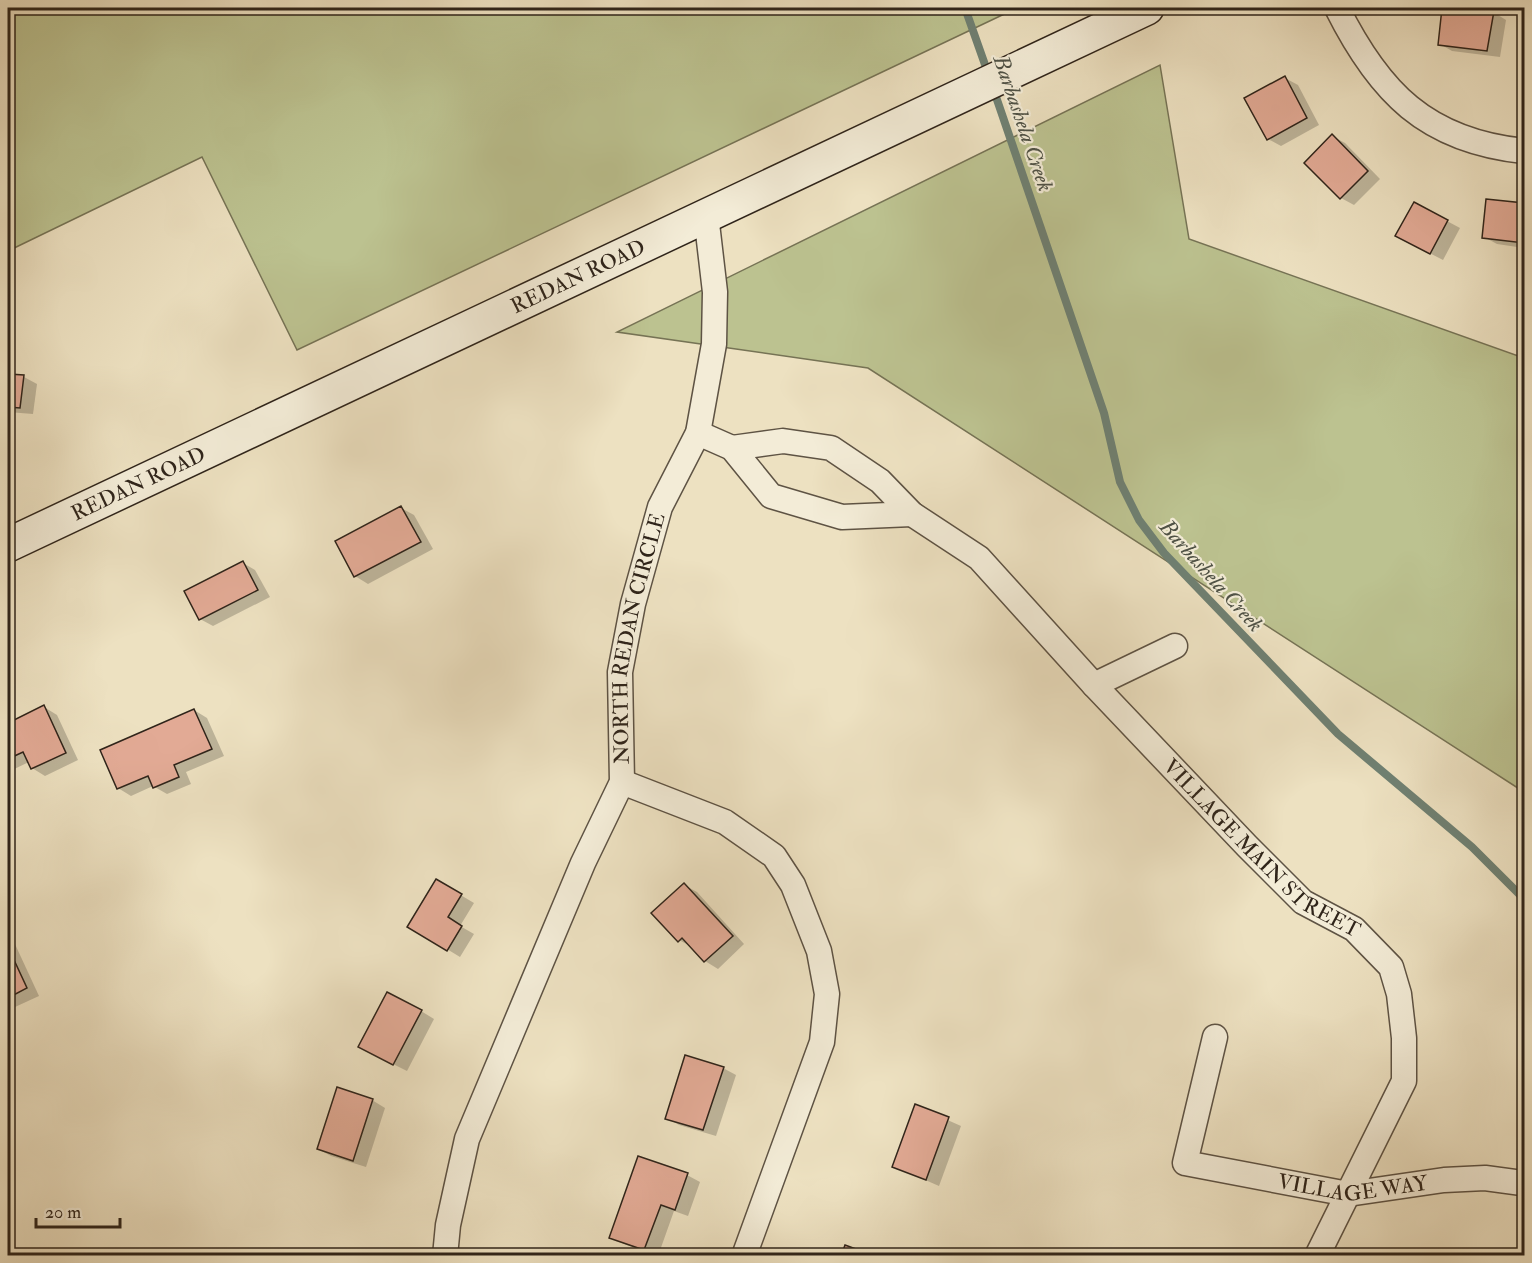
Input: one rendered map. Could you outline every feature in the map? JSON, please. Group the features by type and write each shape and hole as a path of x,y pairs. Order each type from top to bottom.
{"main road":[{"name":"REDAN ROAD","path":"8,545 1148,8"}],"street":[{"path":"1337,8 1363,58 1391,91 1423,119 1468,138 1524,151"},
{"name":"NORTH REDAN CIRCLE","path":"445,1256 448,1225 467,1139 583,863 622,782 620,672 633,604 660,507 698,433 714,344 715,292 706,215"},
{"path":"698,433 732,448 771,496 842,517 912,514"},
{"name":"VILLAGE MAIN STREET","path":"732,448 783,441 831,448 880,481 912,514 979,558 1094,686 1303,902 1354,929 1391,967 1399,994 1404,1038 1404,1081 1317,1256"},
{"path":"1094,686 1175,646"},
{"path":"622,782 725,822 774,856 793,885 819,951 827,994 822,1042 744,1256"},
{"name":"VILLAGE WAY","path":"1215,1037 1185,1163 1348,1194 1444,1180 1485,1178 1522,1183"}],"green space":[{"path":"8,8 1017,8 297,350 202,157 8,251"},
{"path":"1160,65 1189,239 1524,358 1524,792 868,368 617,332"}],"building":[{"path":"1442,8 1494,11 1487,51 1438,45"},
{"path":"1285,76 1307,118 1267,140 1244,98"},
{"path":"1332,134 1368,171 1340,199 1304,163"},
{"path":"1486,199 1524,203 1524,243 1482,238"},
{"path":"1414,202 1448,220 1430,254 1395,236"},
{"path":"8,374 24,375 20,408 8,407"},
{"path":"401,506 421,542 354,577 335,541"},
{"path":"243,561 258,590 199,620 184,591"},
{"path":"44,705 66,753 31,769 23,752 8,759 8,723"},
{"path":"194,709 212,749 174,765 179,777 153,788 148,776 117,789 100,750"},
{"path":"436,879 462,894 448,917 462,926 447,951 407,927"},
{"path":"684,883 733,936 704,962 682,938 678,942 651,913"},
{"path":"8,947 27,988 8,998"},
{"path":"387,992 422,1010 393,1065 358,1047"},
{"path":"685,1055 724,1067 703,1130 665,1119"},
{"path":"337,1087 373,1099 353,1161 317,1149"},
{"path":"915,1104 949,1117 926,1180 892,1167"},
{"path":"638,1156 688,1173 675,1210 661,1205 644,1250 609,1238"},
{"path":"845,1245 875,1256 841,1256"}],"waterway":[{"name":"Barbashela Creek","path":"965,8 989,76"},
{"name":"Barbashela Creek","path":"993,88 1104,413 1120,482 1139,520 1164,553 1338,734 1472,847 1524,899"}]}
